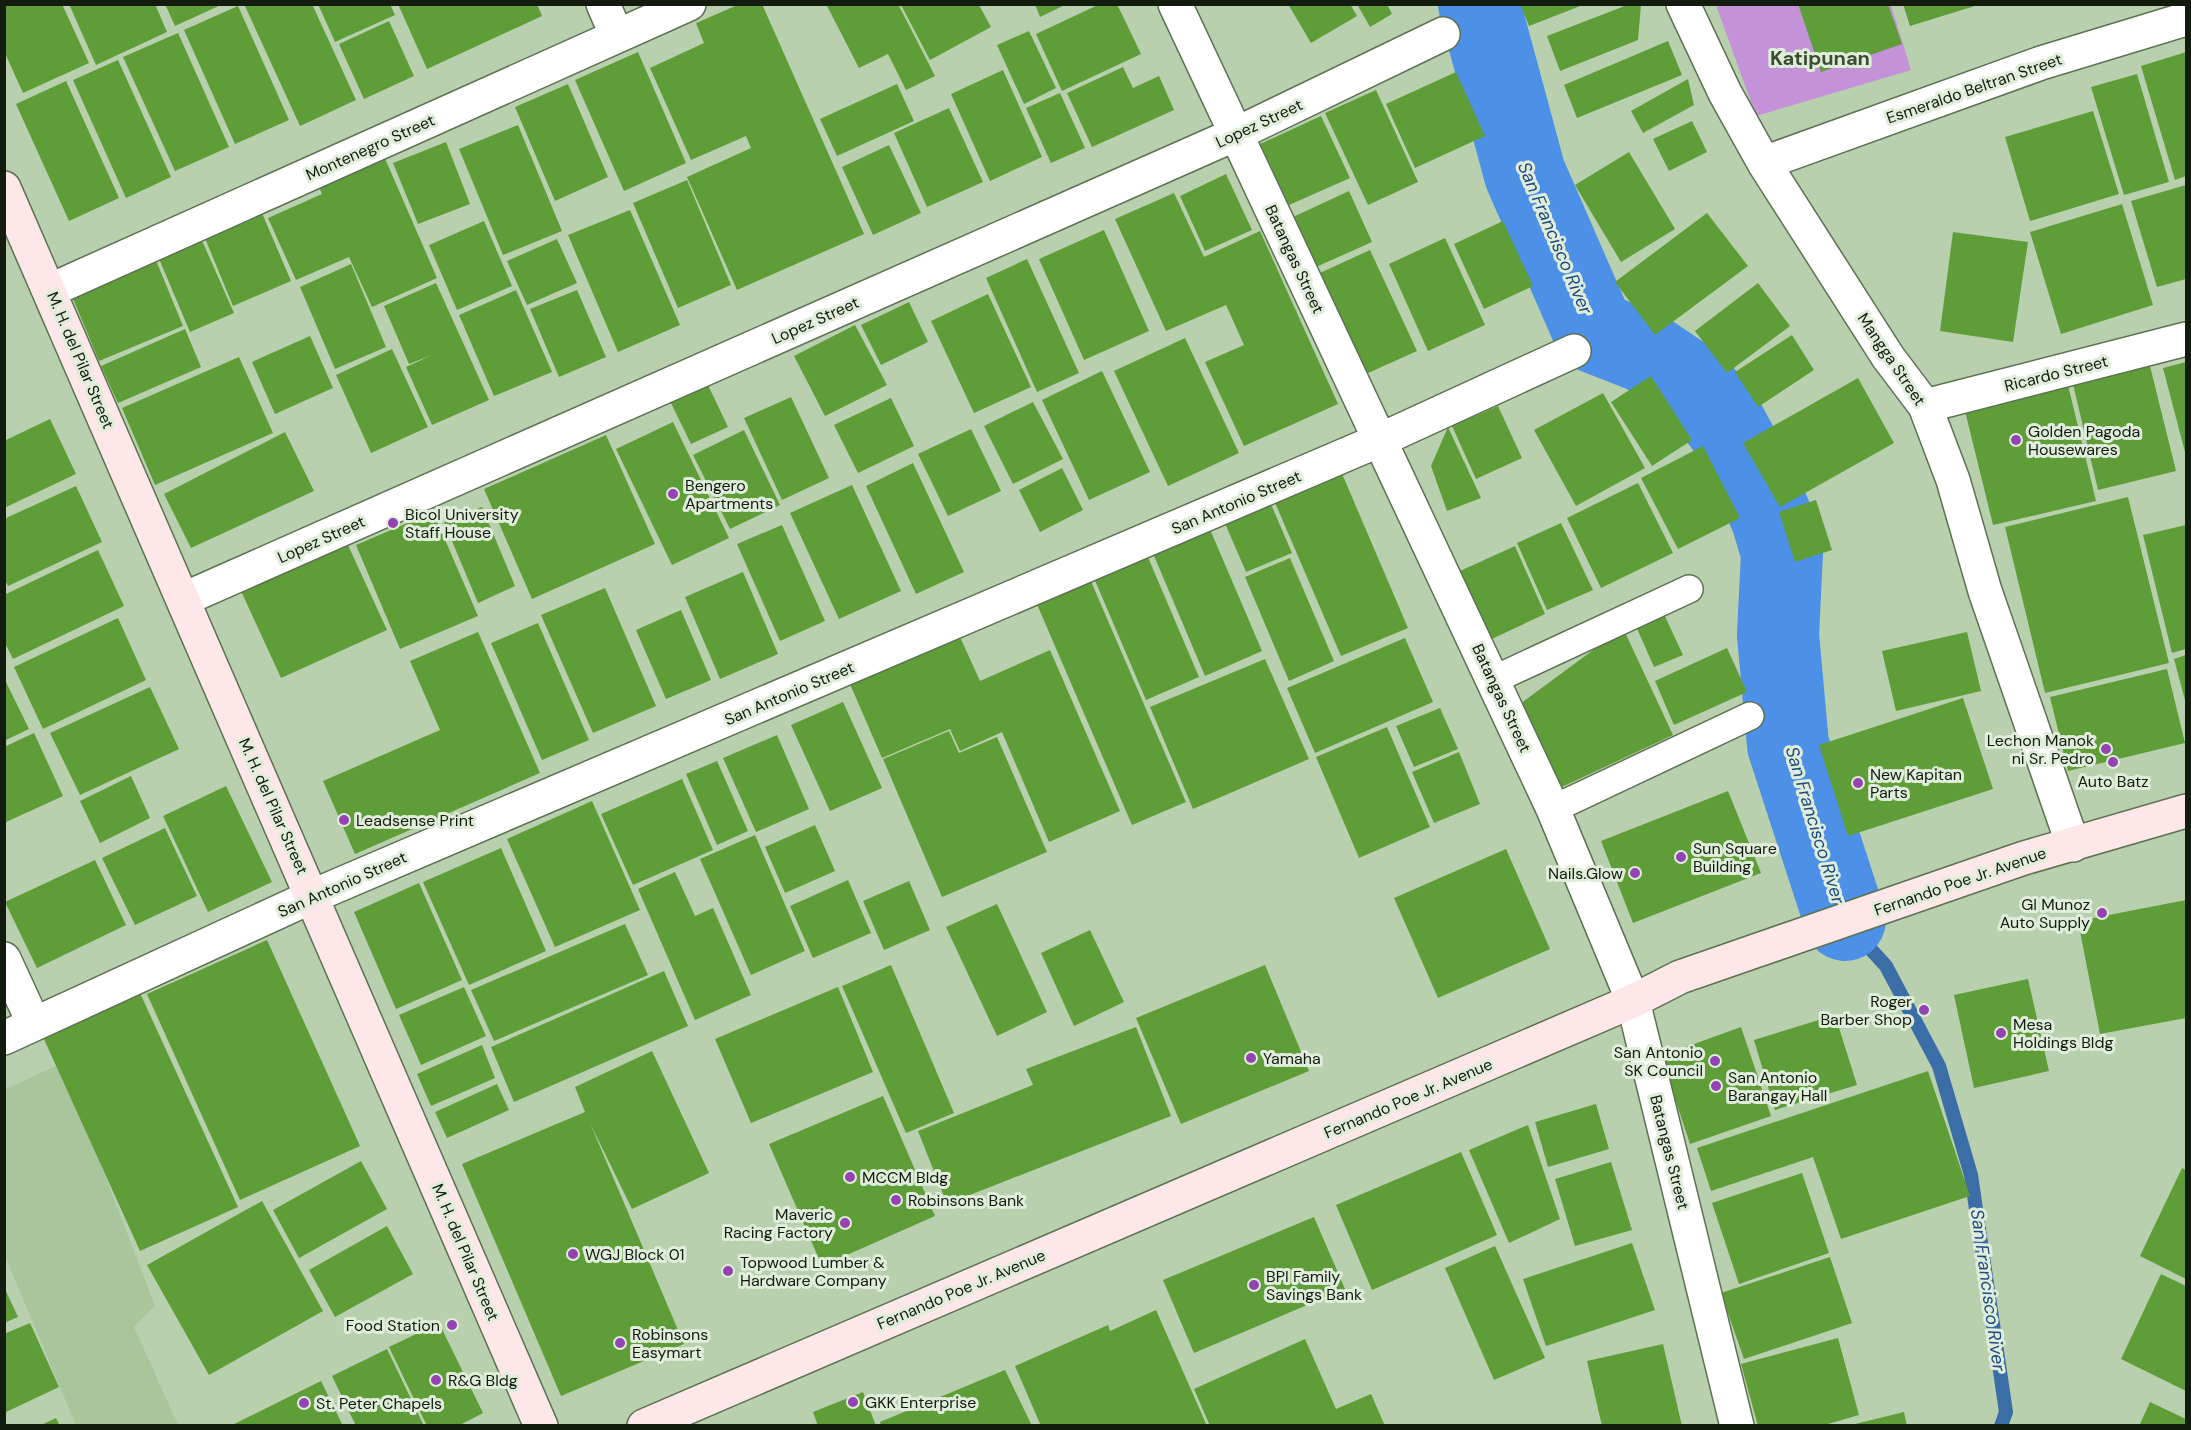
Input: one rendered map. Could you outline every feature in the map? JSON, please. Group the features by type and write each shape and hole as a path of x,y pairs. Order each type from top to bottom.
{"main road":[{"name":"M. H. del Pilar Street","path":"4,188 51,290 541,1425"},
{"name":"Fernando Poe Jr. Avenue","path":"644,1425 1633,1001 1680,977 2024,858 2187,811"}],"street":[{"path":"603,4 617,36"},
{"name":"Montenegro Street","path":"51,290 689,4"},
{"name":"Batangas Street","path":"1174,4 1553,809 1633,1001 1737,1425"},
{"name":"Mangga Street","path":"1683,4 1725,93 1764,163 1888,357 1925,406 1953,480 1985,591 2073,845"},
{"name":"Esmeraldo Beltran Street","path":"1764,163 2041,63 2187,19"},
{"name":"Lopez Street","path":"184,599 1236,135 1443,34"},
{"name":"Ricardo Street","path":"1925,406 2187,339"},
{"name":"San Antonio Street","path":"4,1038 313,896 1380,440 1574,351"},
{"path":"4,959 34,1024"}],"lane":[{"path":"1493,680 1689,588"},
{"path":"1553,809 1750,716"}],"shaded area":[{"path":"1716,5 1891,5 1911,70 1756,116"},
{"path":"62,1063 155,1306 134,1327 178,1425 76,1425 5,1256 4,1090"}],"building":[{"path":"4,4 62,4 89,63 23,93 4,51"},
{"path":"69,4 155,4 167,32 96,65"},
{"path":"165,4 223,4 175,26"},
{"path":"249,4 312,4 356,100 300,126 245,6"},
{"path":"318,4 390,4 395,15 335,42"},
{"path":"398,4 537,4 542,16 427,69"},
{"path":"740,4 762,4 864,234 737,290 687,177 751,148 746,136 691,160 650,68 704,43 696,23"},
{"path":"826,4 898,4 935,76 906,90 888,54 859,68"},
{"path":"1035,4 1067,4 1040,17"},
{"path":"1100,4 1117,4 1141,54 1062,91 1036,34"},
{"path":"1288,4 1350,4 1357,16 1311,43"},
{"path":"1357,4 1387,4 1392,14 1370,27"},
{"path":"1520,4 1583,4 1583,5 1529,26"},
{"path":"1630,4 1641,4 1638,40 1560,71 1547,36"},
{"path":"1798,4 1888,4 1902,44 1821,72"},
{"path":"1903,4 1978,4 1978,5 1910,26"},
{"path":"901,5 979,5 991,27 930,60"},
{"path":"238,6 289,120 235,144 184,30"},
{"path":"389,21 414,76 364,99 339,44"},
{"path":"1029,31 1056,88 1024,104 997,45"},
{"path":"178,33 229,147 175,171 123,57"},
{"path":"1668,41 1682,75 1577,118 1564,85"},
{"path":"638,52 686,163 624,191 575,80"},
{"path":"2186,52 2186,176 2175,180 2141,66"},
{"path":"118,60 171,177 126,198 73,80"},
{"path":"1123,67 1133,88 1159,76 1174,110 1092,147 1067,93"},
{"path":"1003,70 1042,157 990,181 951,94"},
{"path":"1456,72 1485,136 1415,168 1386,104"},
{"path":"2137,74 2169,182 2124,195 2091,87"},
{"path":"1688,79 1694,105 1643,133 1631,111"},
{"path":"66,81 119,198 69,221 16,104"},
{"path":"568,84 608,177 555,201 515,107"},
{"path":"897,84 914,121 837,156 820,119"},
{"path":"1376,90 1418,182 1368,205 1325,113"},
{"path":"1060,93 1085,148 1051,163 1026,108"},
{"path":"949,108 983,182 927,207 894,133"},
{"path":"2093,111 2119,194 2030,221 2005,137"},
{"path":"1321,116 1350,178 1289,205 1260,144"},
{"path":"1692,121 1707,152 1669,171 1653,139"},
{"path":"518,125 562,231 503,255 459,149"},
{"path":"446,142 470,204 418,224 393,163"},
{"path":"889,145 921,213 873,235 842,167"},
{"path":"1629,152 1675,229 1621,262 1575,185"},
{"path":"383,154 437,278 372,307 349,257 296,280 268,218 322,194 317,182"},
{"path":"1226,174 1252,230 1205,251 1180,196"},
{"path":"687,180 731,285 678,308 633,203"},
{"path":"2186,185 2186,279 2157,287 2131,201"},
{"path":"1349,191 1372,242 1316,267 1293,217"},
{"path":"1174,193 1204,257 1260,231 1338,404 1244,446 1205,362 1244,345 1226,305 1166,331 1115,219"},
{"path":"2122,204 2153,305 2061,334 2030,232"},
{"path":"259,206 291,281 233,306 202,231"},
{"path":"630,210 680,325 618,352 568,235"},
{"path":"1707,213 1748,266 1655,335 1615,282"},
{"path":"484,221 512,286 457,310 429,245"},
{"path":"1503,221 1533,286 1484,309 1454,244"},
{"path":"1104,230 1149,331 1084,360 1039,259"},
{"path":"1953,232 2028,242 2013,342 1940,331"},
{"path":"200,236 234,313 190,332 157,254"},
{"path":"1445,238 1485,325 1428,351 1389,264"},
{"path":"557,239 577,283 527,305 507,261"},
{"path":"1370,250 1417,351 1366,374 1320,273"},
{"path":"153,253 183,326 99,361 69,289"},
{"path":"1027,259 1079,373 1037,392 986,278"},
{"path":"351,264 386,347 335,369 300,287"},
{"path":"436,283 489,400 432,425 406,367 432,355 409,364 384,306"},
{"path":"1758,283 1790,326 1727,373 1695,331"},
{"path":"516,290 552,372 494,396 459,315"},
{"path":"577,290 606,357 559,377 530,309"},
{"path":"988,294 1031,387 974,413 931,321"},
{"path":"909,302 928,342 881,365 861,325"},
{"path":"855,325 887,385 825,416 794,356"},
{"path":"185,329 201,367 118,403 101,366"},
{"path":"1792,335 1814,370 1758,407 1735,372"},
{"path":"310,336 333,388 275,414 252,362"},
{"path":"1185,338 1239,453 1168,486 1114,371"},
{"path":"392,349 428,427 371,453 336,375"},
{"path":"239,357 273,433 155,485 122,408"},
{"path":"2186,362 2186,456 2163,368"},
{"path":"2150,366 2176,471 2098,490 2073,384"},
{"path":"1102,371 1150,472 1089,500 1042,400"},
{"path":"1651,376 1692,440 1652,466 1611,402"},
{"path":"1858,378 1894,443 1780,507 1743,443"},
{"path":"707,383 728,427 691,444 670,401"},
{"path":"2068,385 2096,501 1993,525 1965,411"},
{"path":"1603,393 1645,468 1576,506 1534,430"},
{"path":"791,397 829,478 782,500 744,418"},
{"path":"891,398 914,446 858,473 834,425"},
{"path":"1033,402 1063,459 1013,484 984,426"},
{"path":"1498,406 1522,458 1476,479 1452,426"},
{"path":"50,419 76,474 4,508 4,441"},
{"name":"Bengero Apartments","path":"673,422 729,538 672,565 616,449"},
{"path":"1448,427 1481,498 1447,511 1431,466"},
{"path":"971,429 1001,491 948,516 918,454"},
{"path":"744,430 780,505 730,529 693,455"},
{"path":"285,432 314,491 191,548 164,494"},
{"path":"606,435 655,544 532,599 484,489"},
{"path":"1703,446 1740,518 1678,549 1641,478"},
{"path":"913,463 964,572 916,594 866,486"},
{"path":"1062,468 1083,510 1040,532 1019,490"},
{"path":"1340,469 1408,628 1341,656 1273,498"},
{"path":"1638,483 1673,553 1601,588 1567,518"},
{"path":"852,485 901,591 839,619 790,513"},
{"path":"76,486 102,542 8,586 4,578 4,519"},
{"path":"1267,495 1292,553 1246,572 1221,514"},
{"path":"2128,497 2169,663 2045,693 2005,527"},
{"path":"1816,500 1832,550 1795,562 1779,512"},
{"path":"482,507 515,586 478,603 444,522"},
{"path":"433,512 478,616 400,649 356,545"},
{"path":"1561,523 1593,590 1547,610 1517,543"},
{"path":"782,525 825,621 780,641 737,544"},
{"path":"2186,525 2186,649 2172,653 2143,535"},
{"path":"1209,527 1262,651 1205,676 1152,551"},
{"path":"347,543 387,630 281,678 241,591"},
{"path":"1515,546 1545,614 1481,644 1449,576"},
{"path":"98,550 124,606 13,659 4,641 4,595"},
{"path":"1147,555 1199,677 1146,700 1094,578"},
{"path":"1290,558 1334,661 1289,681 1245,577"},
{"path":"743,572 778,654 720,679 685,597"},
{"path":"1087,572 1186,802 1132,825 1033,595"},
{"path":"605,588 656,706 593,733 541,615"},
{"path":"681,610 711,680 666,699 636,630"},
{"path":"1663,612 1683,655 1654,667 1635,624"},
{"path":"118,618 146,680 43,729 14,667"},
{"path":"538,623 589,740 542,760 491,643"},
{"path":"1623,628 1673,735 1562,787 1520,704"},
{"path":"478,632 540,773 355,854 323,781 440,730 410,661"},
{"path":"1967,632 1981,691 1896,711 1882,651"},
{"path":"960,637 980,681 1050,650 1120,811 1049,842 1002,732 960,751 950,729 882,758 850,684"},
{"path":"1405,638 1433,702 1315,753 1287,688"},
{"path":"1727,648 1747,692 1674,725 1655,681"},
{"path":"2186,655 2186,704 2174,659"},
{"path":"1265,659 1309,759 1193,809 1150,707"},
{"path":"2167,669 2185,743 2068,771 2050,697"},
{"path":"4,678 29,729 4,741"},
{"path":"150,687 179,749 80,795 50,733"},
{"path":"1963,698 1993,789 1848,836 1819,745"},
{"path":"843,702 882,788 830,811 791,725"},
{"path":"1440,708 1458,749 1414,767 1396,726"},
{"path":"1387,727 1430,827 1359,858 1316,757"},
{"path":"949,731 959,753 997,737 1047,852 942,897 883,759"},
{"path":"34,733 63,796 4,823 4,747"},
{"path":"777,735 809,809 756,832 723,758"},
{"path":"1459,752 1480,804 1434,823 1412,772"},
{"path":"717,761 748,831 717,845 686,774"},
{"path":"131,776 150,818 100,843 80,801"},
{"path":"682,779 713,850 633,885 601,814"},
{"path":"226,786 272,882 208,912 163,816"},
{"name":"Sun Square Building","path":"1728,791 1761,873 1633,923 1601,841"},
{"path":"592,801 640,910 555,947 507,839"},
{"path":"815,825 835,871 785,893 765,847"},
{"path":"165,828 197,896 135,925 102,858"},
{"path":"755,835 805,951 751,975 700,859"},
{"path":"501,848 546,951 469,985 423,882"},
{"path":"1506,849 1550,949 1438,998 1394,898"},
{"path":"95,860 126,925 37,968 5,902"},
{"path":"675,872 695,916 713,908 751,995 695,1020 638,889"},
{"path":"848,880 871,933 813,958 790,906"},
{"path":"909,881 930,930 884,950 863,901"},
{"path":"419,883 462,980 396,1009 354,912"},
{"path":"2186,900 2186,1018 2100,1034 2078,921"},
{"path":"997,904 1047,1012 997,1036 946,927"},
{"path":"625,924 648,975 494,1041 471,990"},
{"path":"1090,930 1124,1002 1074,1026 1041,953"},
{"path":"267,940 360,1146 240,1200 147,994"},
{"path":"891,965 954,1113 906,1133 842,986"},
{"path":"1265,965 1309,1071 1181,1124 1136,1018"},
{"path":"664,971 688,1026 514,1102 491,1047"},
{"name":"Mesa Holdings Bldg","path":"2028,979 2049,1071 1974,1088 1954,995"},
{"path":"464,987 486,1036 421,1065 399,1015"},
{"path":"838,987 873,1072 751,1123 715,1039"},
{"path":"140,993 238,1207 140,1251 43,1037"},
{"path":"1835,1015 1857,1085 1775,1110 1754,1040"},
{"path":"1136,1027 1171,1116 947,1204 918,1131 1033,1085 1026,1069"},
{"name":"San Antonio Barangay Hall","path":"1741,1027 1771,1116 1690,1144 1661,1056"},
{"path":"482,1045 495,1078 431,1106 417,1074"},
{"name":"WGJ Block 01","path":"652,1051 709,1173 632,1209 590,1123 684,1344 561,1396 462,1164 585,1112 575,1087"},
{"path":"1928,1071 1970,1196 1841,1239 1813,1157 1711,1191 1697,1148"},
{"path":"497,1084 509,1110 447,1138 435,1112"},
{"name":"MCCM Bldg","path":"883,1096 935,1216 822,1266 769,1144"},
{"path":"1596,1104 1609,1149 1548,1167 1535,1122"},
{"path":"1528,1125 1560,1219 1509,1243 1469,1150"},
{"path":"1461,1152 1497,1235 1372,1290 1336,1205"},
{"path":"361,1161 387,1209 299,1258 273,1210"},
{"path":"1611,1162 1632,1230 1575,1246 1555,1179"},
{"path":"2182,1168 2186,1170 2186,1279 2140,1256"},
{"path":"1802,1173 1829,1253 1739,1284 1712,1203"},
{"path":"262,1201 323,1311 209,1375 147,1265"},
{"name":"BPI Family Savings Bank","path":"1314,1217 1345,1289 1194,1353 1163,1280"},
{"path":"387,1226 413,1274 335,1317 309,1270"},
{"path":"1632,1243 1655,1310 1546,1346 1523,1279"},
{"path":"1495,1246 1545,1358 1494,1380 1445,1268"},
{"path":"1830,1257 1852,1323 1744,1359 1721,1293"},
{"path":"2161,1274 2186,1286 2186,1391 2121,1359"},
{"path":"4,1287 18,1317 4,1323"},
{"path":"1156,1310 1207,1426 1041,1426 1015,1366 1108,1325 1110,1331"},
{"path":"30,1323 59,1387 4,1413 4,1334"},
{"name":"R&G Bldg","path":"439,1323 483,1413 458,1426 427,1426 389,1347"},
{"path":"1838,1338 1859,1415 1821,1426 1758,1426 1741,1364"},
{"path":"1305,1339 1336,1409 1371,1394 1385,1426 1210,1426 1194,1389"},
{"path":"1663,1344 1682,1426 1602,1426 1587,1361"},
{"path":"387,1349 424,1426 356,1426 332,1376"},
{"path":"1005,1370 1032,1426 881,1426 880,1422"},
{"name":"St. Peter Chapels","path":"321,1381 343,1426 230,1426"},
{"name":"GKK Enterprise","path":"863,1392 876,1426 818,1426 813,1412"},
{"path":"2150,1402 2186,1419 2186,1426 2139,1426"},
{"path":"1904,1412 1907,1426 1851,1426 1851,1425"},
{"path":"56,1418 60,1426 39,1426"}],"waterway":[{"name":"San Francisco River","path":"1479,4 1525,174 1594,332 1645,352 1697,387 1727,427 1757,483 1772,519 1782,553 1778,635 1788,745 1845,920"},
{"name":"San Francisco River","path":"1845,921 1886,966 1939,1066 1971,1175 2006,1412 2001,1426"}],"place":[{"name":"Golden Pagoda Housewares","path":"2016,440"},
{"name":"Bengero Apartments","path":"673,494"},
{"name":"Bicol University Staff House","path":"393,523"},
{"name":"Lechon Manok ni Sr. Pedro","path":"2106,749"},
{"name":"Auto Batz","path":"2113,762"},
{"name":"New Kapitan Parts","path":"1858,783"},
{"name":"Leadsense Print","path":"344,820"},
{"name":"Sun Square Building","path":"1681,857"},
{"name":"Nails.Glow","path":"1635,873"},
{"name":"GI Munoz Auto Supply","path":"2102,913"},
{"name":"Roger Barber Shop","path":"1924,1010"},
{"name":"Mesa Holdings Bldg","path":"2001,1033"},
{"name":"Yamaha","path":"1251,1058"},
{"name":"San Antonio SK Council","path":"1715,1061"},
{"name":"San Antonio Barangay Hall","path":"1716,1086"},
{"name":"MCCM Bldg","path":"850,1177"},
{"name":"Robinsons Bank","path":"896,1200"},
{"name":"Maveric Racing Factory","path":"845,1223"},
{"name":"WGJ Block 01","path":"573,1254"},
{"name":"Topwood Lumber & Hardware Company","path":"728,1271"},
{"name":"BPI Family Savings Bank","path":"1254,1285"},
{"name":"Food Station","path":"452,1325"},
{"name":"Robinsons Easymart","path":"620,1343"},
{"name":"R&G Bldg","path":"436,1380"},
{"name":"GKK Enterprise","path":"853,1402"},
{"name":"St. Peter Chapels","path":"304,1403"}],"district":[{"name":"Katipunan","path":"1820,58"}]}
